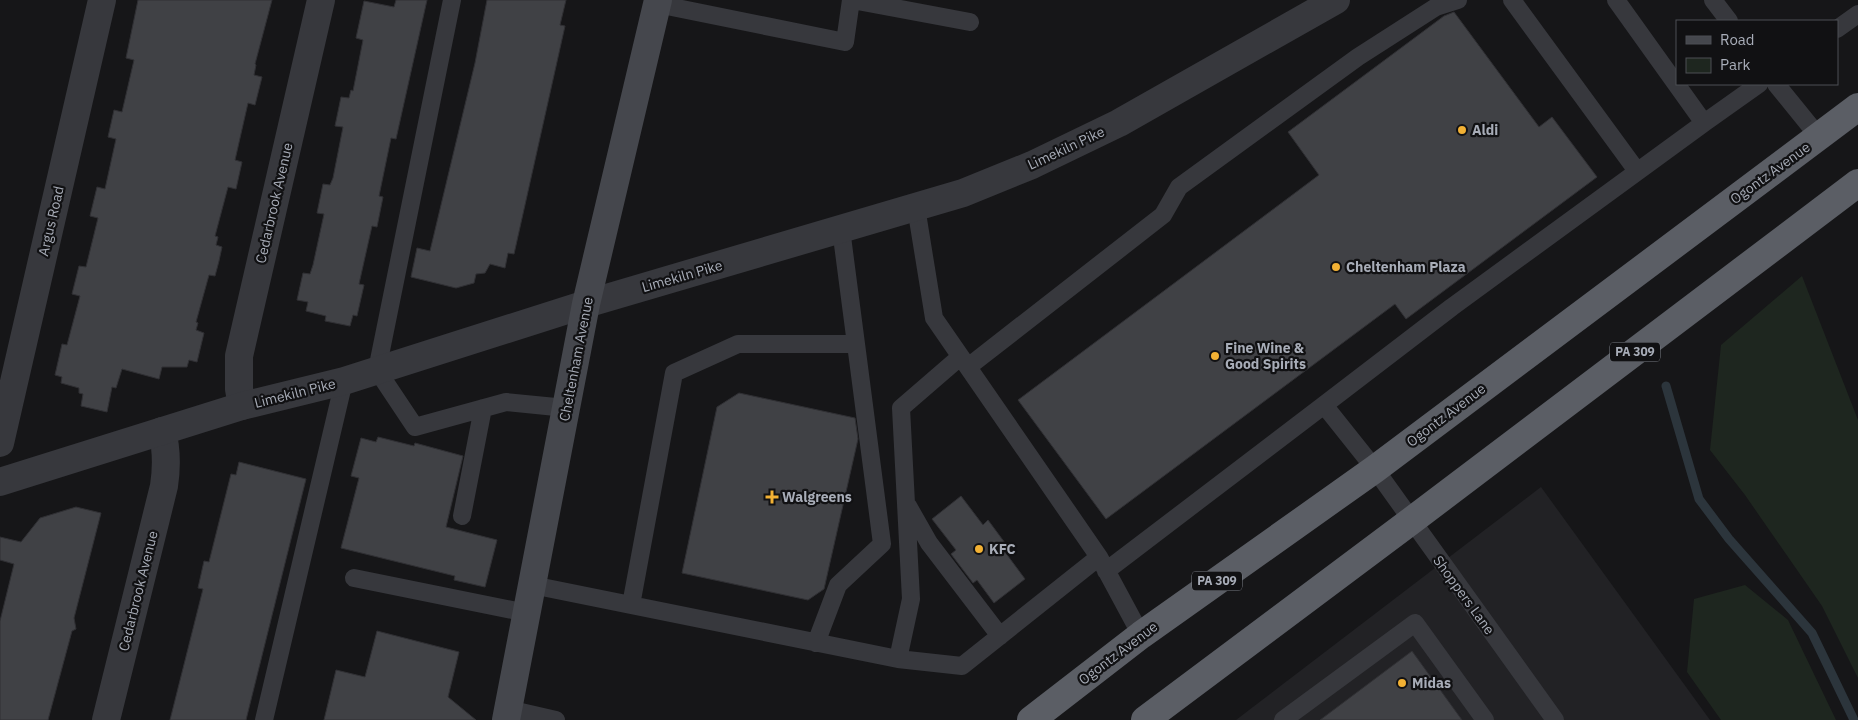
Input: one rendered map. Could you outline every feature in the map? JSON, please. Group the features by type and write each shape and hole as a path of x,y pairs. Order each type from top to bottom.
{"highway":[{"name":"Ogontz Avenue","path":"1031,720 1141,635 1375,469 1858,107"},
{"name":"PA 309","path":"1145,720 1411,522 1858,183"}],"main road":[{"name":"Cheltenham Avenue","path":"507,714 586,304 657,2"}],"street":[{"name":"Argus Road","path":"0,443 102,0"},
{"name":"Cedarbrook Avenue","path":"242,406 239,388 239,356 321,0"},
{"name":"Limekiln Pike","path":"0,482 242,406 344,381 586,304 963,193 1032,165 1119,123 1336,0"},
{"name":"Cedarbrook Avenue","path":"106,720 164,486 167,466 166,446 162,431"}],"lane":[{"path":"452,0 376,370 414,427 506,402 566,408"},
{"path":"657,2 845,42 851,0 970,22"},
{"path":"898,659 911,599 901,408 1163,215 1179,187 1358,58 1436,7 1458,0"},
{"path":"1512,0 1637,171"},
{"path":"1616,0 1676,84"},
{"path":"1713,0 1728,20"},
{"path":"1838,28 1858,14"},
{"path":"1677,85 1704,123"},
{"path":"532,585 898,659 962,666 1000,636 1324,404 1460,301 1757,85"},
{"path":"1777,85 1819,137"},
{"path":"916,207 934,318 1103,564 1141,635"},
{"path":"816,643 838,585 882,544 841,229"},
{"path":"631,605 674,373 738,344 856,344"},
{"path":"264,720 344,381"},
{"name":"Shoppers Lane","path":"1324,404 1375,469 1545,717"},
{"path":"462,516 483,408"},
{"path":"907,503 929,543 1000,636"},
{"path":"354,578 526,613"},
{"path":"1283,720 1415,623 1485,720"},
{"path":"507,714 556,720"}],"shaded area":[{"path":"1541,487 1710,720 1236,720"}],"green space":[{"path":"1802,276 1858,420 1858,678 1822,606 1745,495 1710,450 1721,345"},
{"path":"1745,585 1788,620 1836,720 1721,720 1687,672 1694,599"}],"building":[{"path":"138,0 272,0 255,64 254,75 262,77 255,105 248,103 235,160 242,162 236,189 228,187 215,236 218,237 216,245 222,247 219,261 215,276 209,275 196,322 198,323 196,330 204,333 197,362 189,360 187,367 162,367 159,379 122,369 116,388 112,387 107,412 81,406 83,394 79,393 79,388 61,383 62,377 55,375 62,344 67,345 80,296 72,294 79,266 86,267 98,218 90,216 97,187 105,189 116,139 108,137 114,110 122,112 134,60 126,58"},
{"path":"396,0 427,0 396,139 391,138 379,196 383,197 377,227 372,226 359,284 364,285 357,316 353,315 350,326 325,321 326,316 306,311 308,302 297,300 303,273 310,274 313,265 324,214 317,213 323,184 330,185 333,178 343,127 335,126 341,97 349,98 351,90 353,91 363,40 356,38 364,1 394,7"},
{"path":"487,0 566,0 560,25 565,26 514,254 508,253 505,268 490,264 485,273 476,274 474,283 456,288 411,277 417,248 430,251 475,63"},
{"name":"Cheltenham Plaza","path":"1454,12 1539,127 1552,117 1597,177 1406,319 1395,304 1106,519 1018,400 1319,175 1288,132 1444,16"},
{"name":"Walgreens","path":"739,393 855,418 858,439 824,589 808,600 682,573 717,407"},
{"path":"378,437 414,446 415,443 463,456 446,527 497,540 485,587 454,580 455,576 341,548 359,478 351,476 361,438 376,442"},
{"path":"239,462 306,479 246,720 170,720 203,589 198,588 204,561 209,562 231,474 236,475"},
{"name":"KFC","path":"961,496 983,525 988,520 1005,543 1002,548 1025,579 994,603 977,580 973,583 951,554 956,550 932,519"},
{"path":"76,507 101,513 74,618 76,629 72,631 48,720 0,720 0,621 14,564 0,560 0,537 21,542 40,518"},
{"path":"377,631 459,652 448,697 476,720 324,720 336,670 365,677"},
{"name":"Midas","path":"1412,651 1462,720 1320,720"}],"waterway":[{"path":"1666,386 1699,499 1729,539 1812,633 1854,720"}],"place":[{"name":"Aldi","path":"1462,130"},
{"name":"Cheltenham Plaza","path":"1336,267"},
{"name":"Fine Wine & Good Spirits","path":"1215,356"},
{"name":"Walgreens","path":"772,497"},
{"name":"KFC","path":"979,549"},
{"name":"Midas","path":"1402,683"}]}
